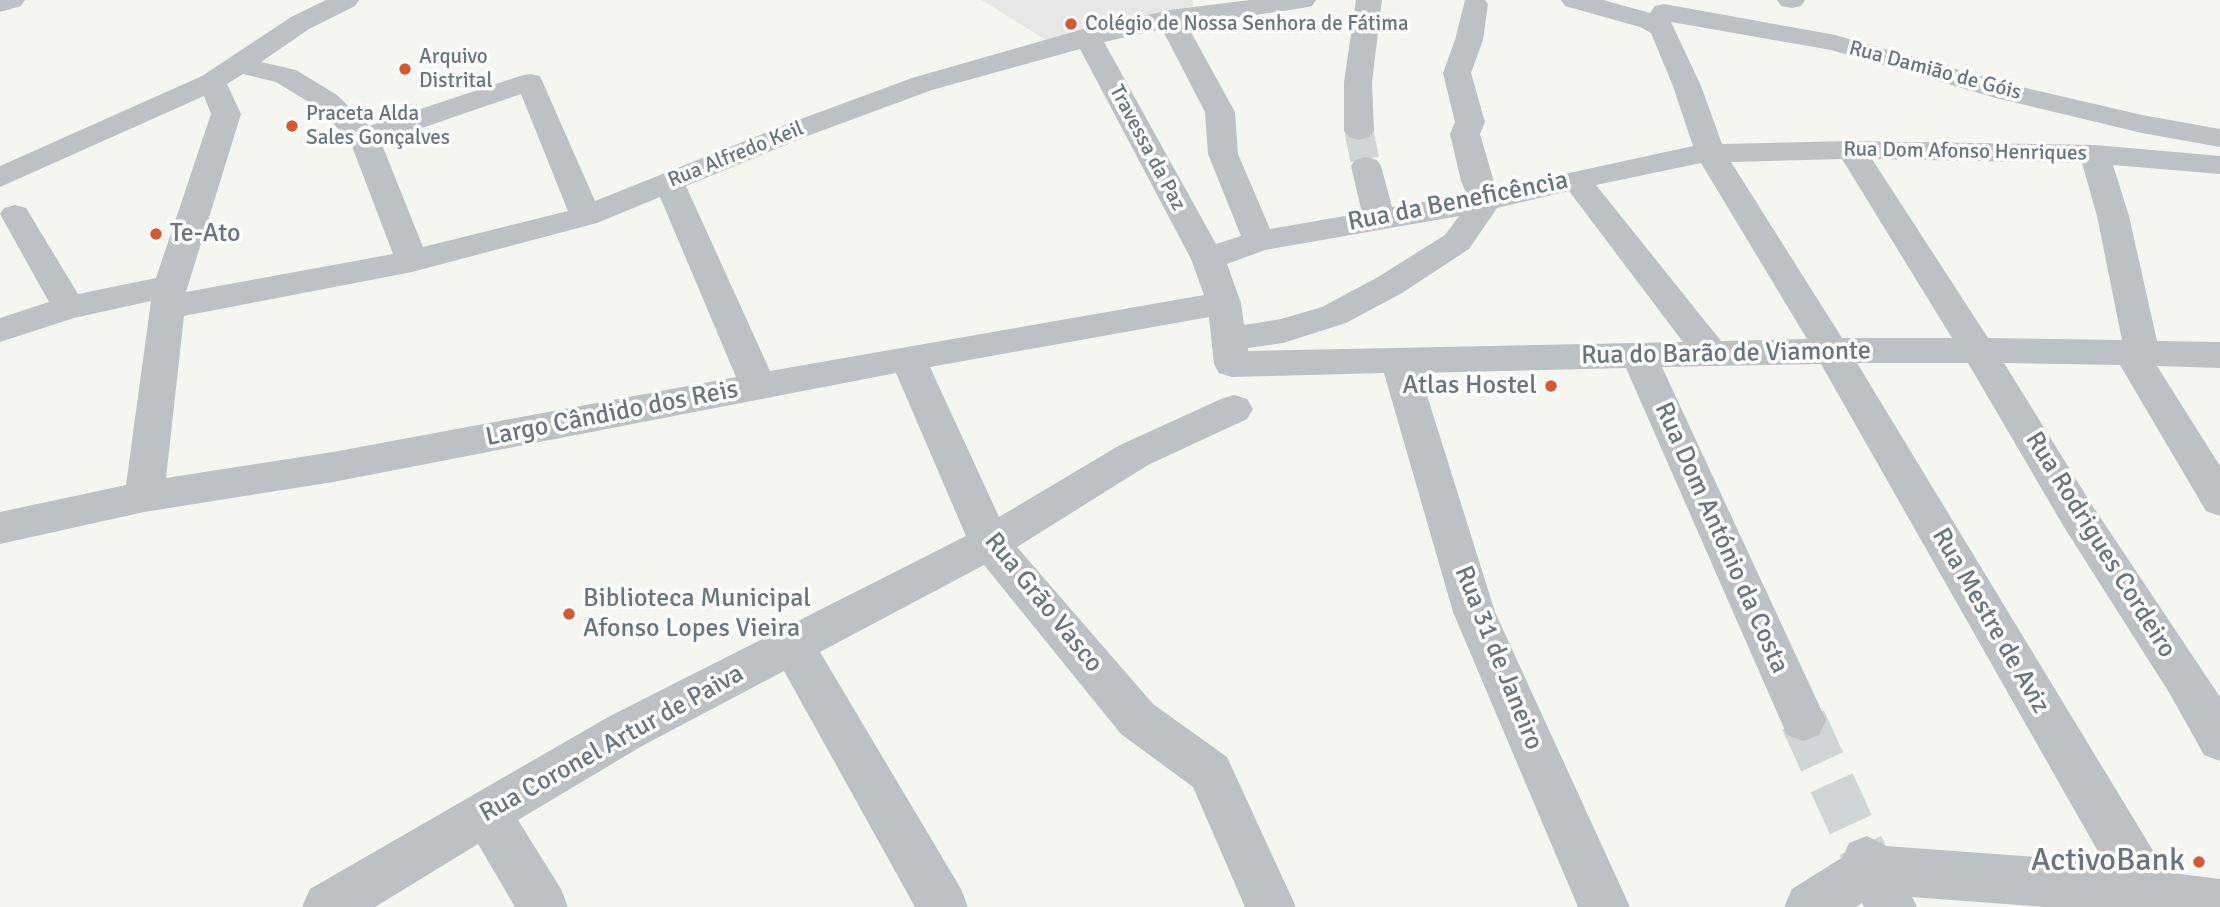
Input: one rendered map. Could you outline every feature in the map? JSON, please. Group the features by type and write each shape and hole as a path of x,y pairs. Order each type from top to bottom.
{"street":[{"path":"0,4 12,0"},
{"path":"0,178 212,82 300,23 346,0"},
{"name":"Rua Alfredo Keil","path":"0,330 69,308 412,261 586,216 800,129 922,84 1087,36 1170,18 1303,0"},
{"path":"1359,131 1358,82 1369,0"},
{"path":"1574,0 1656,24"},
{"path":"1208,260 1224,303 1231,351 1335,315 1390,285 1457,242 1486,201 1476,180 1465,134 1470,122 1457,73 1469,40 1475,4"},
{"name":"Rua Damião de Góis","path":"1656,24 1664,12 1835,43 2006,92 2156,127 2220,138"},
{"path":"1170,18 1220,112 1223,154 1259,241"},
{"name":"Rua Mestre de Aviz","path":"1656,24 1662,28 1687,86 1710,153 1832,351 2148,890"},
{"name":"Travessa da Paz","path":"1087,36 1208,260"},
{"path":"241,65 286,76 327,101 364,138 412,261"},
{"path":"144,498 169,296 226,114 212,82"},
{"path":"364,138 530,82 586,216"},
{"name":"Rua Dom Afonso Henriques","path":"1710,153 1851,150 2095,154 2220,165"},
{"name":"Rua Rodrigues Cordeiro","path":"1851,150 1978,350 2078,516 2186,680 2220,740"},
{"name":"Rua da Beneficência","path":"1208,260 1259,241 1486,201 1669,159 1710,153"},
{"path":"2095,154 2113,216 2136,352 2220,500"},
{"path":"1366,166 1379,218"},
{"path":"1576,180 1712,354"},
{"path":"669,182 758,386"},
{"path":"0,184 8,204 69,308"},
{"name":"Largo Cândido dos Reis","path":"0,528 144,498 333,467 908,358 1224,303"},
{"name":"Rua do Barão de Viamonte","path":"1231,351 1398,361 1832,351 1978,350 2220,355"},
{"name":"Rua Dom António da Costa","path":"1639,356 1803,720"},
{"name":"Rua Grão Vasco","path":"908,358 990,543 1137,719 1210,772 1271,907"},
{"name":"Rua 31 de Janeiro","path":"1398,361 1474,612 1604,907"},
{"name":"Rua Coronel Artur de Paiva","path":"328,907 626,731 990,543 1134,456 1234,409"},
{"path":"793,646 943,907"},
{"path":"486,813 543,907"},
{"path":"1810,907 1876,879 2148,890"}],"lane":[{"path":"2148,890 2220,900"}],"shaded area":[{"name":"Colégio de Nossa Senhora de Fátima","path":"982,0 1193,0 1193,6 1049,42"}],"tunnel":[{"path":"1359,131 1366,166"},
{"path":"1803,720 1867,860"}],"place":[{"name":"Colégio de Nossa Senhora de Fátima","path":"1071,24"},
{"name":"Arquivo Distrital","path":"405,69"},
{"name":"Praceta Alda Sales Gonçalves","path":"292,126"},
{"name":"Te-Ato","path":"156,234"},
{"name":"Atlas Hostel","path":"1551,386"},
{"name":"Biblioteca Municipal Afonso Lopes Vieira","path":"569,614"},
{"name":"ActivoBank","path":"2199,862"}]}
